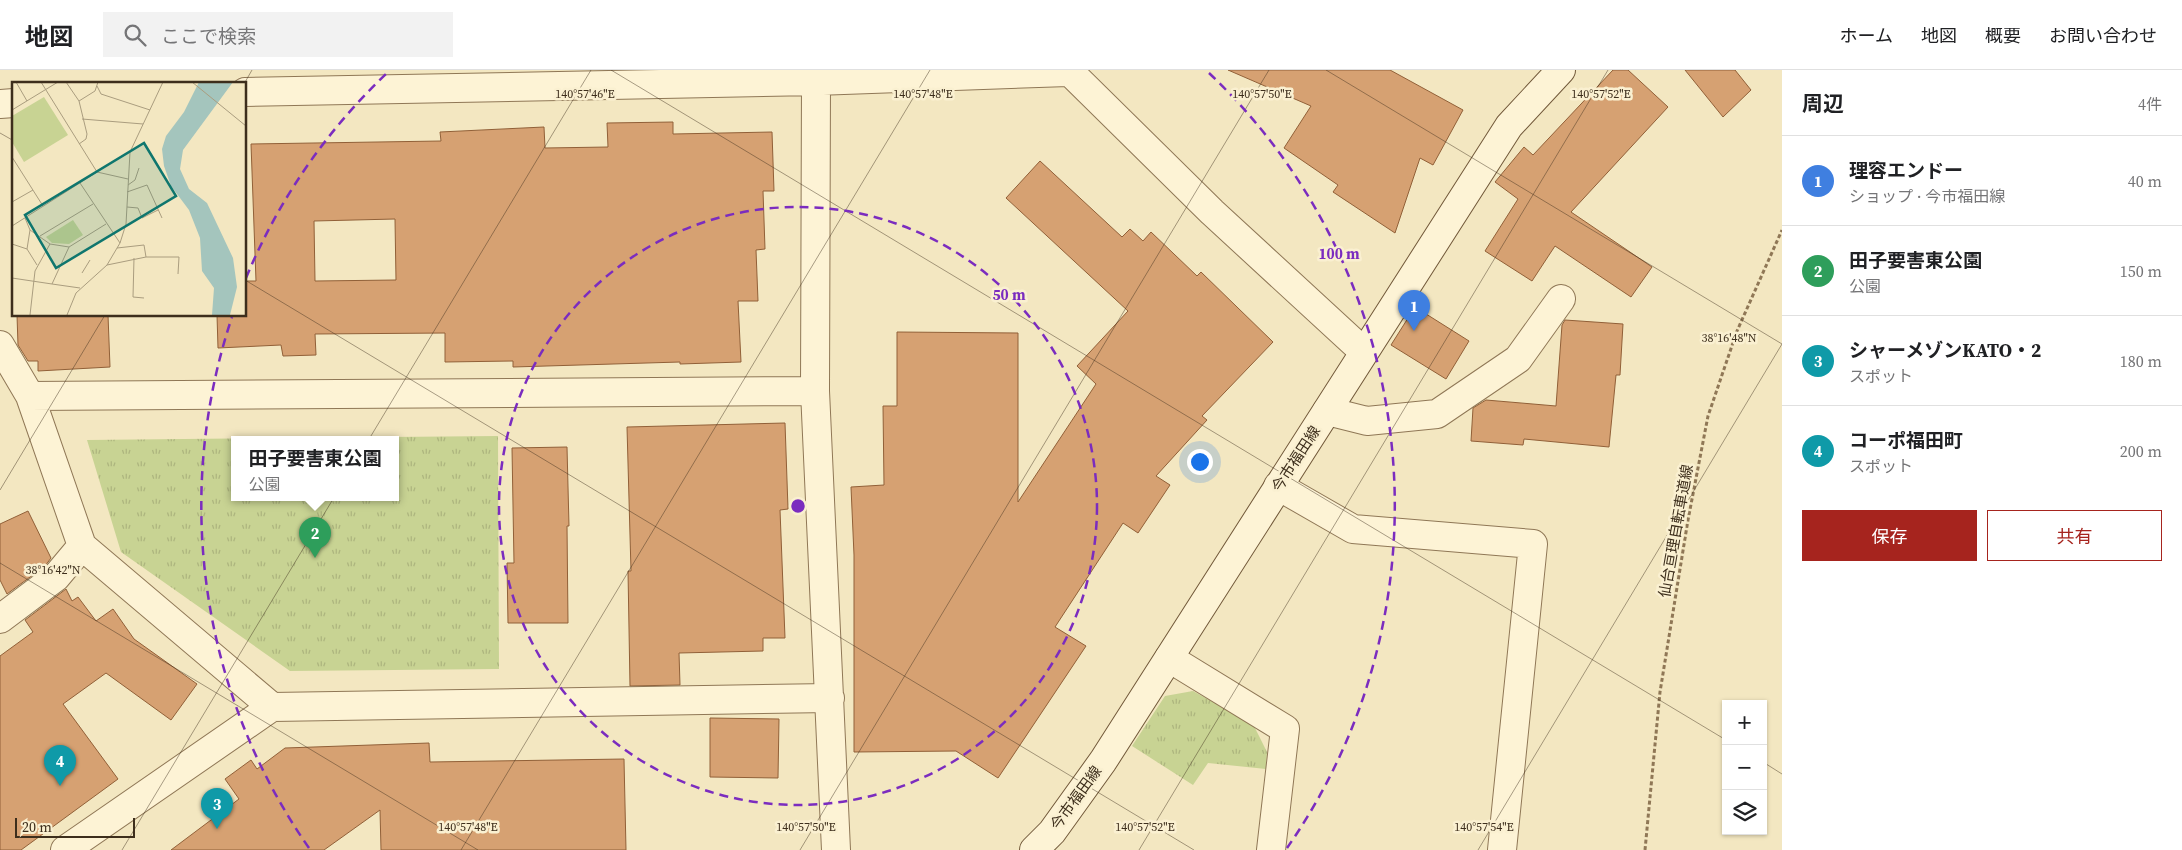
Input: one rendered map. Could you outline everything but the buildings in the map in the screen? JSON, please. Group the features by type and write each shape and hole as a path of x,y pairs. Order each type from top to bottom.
{"street":[{"name":"今市福田線","path":"1034,850 1052,832 1098,769 1509,126 1561,70"},
{"path":"250,84 816,81 1068,71 1212,212 1364,352"},
{"path":"816,81 815,391 836,850"},
{"path":"1327,411 1367,420 1437,414 1518,359 1561,299"},
{"path":"0,346 30,396 82,546 272,707"},
{"path":"30,396 815,391"},
{"path":"1278,486 1354,529 1533,544 1502,850"},
{"path":"0,619 56,578 82,546"},
{"path":"1170,658 1285,729 1271,850"},
{"path":"65,850 272,707 830,698"}],"path":[{"name":"仙台亘理自転車道線","path":"1645,850 1660,692 1688,520 1708,416 1737,331 1782,230"}],"green space":[{"path":"498,436 499,669 290,671 121,552 87,440 231,439 231,501 399,501 399,437"},
{"path":"1193,691 1253,724 1267,752 1266,769 1208,763 1193,785 1132,746 1165,696"}],"place":[{"name":"理容エンドー","path":"1414,331"},
{"name":"田子要害東公園","path":"315,558"},
{"name":"コーポ福田町","path":"60,786"},
{"name":"シャーメゾンKATO・2","path":"217,829"}]}
